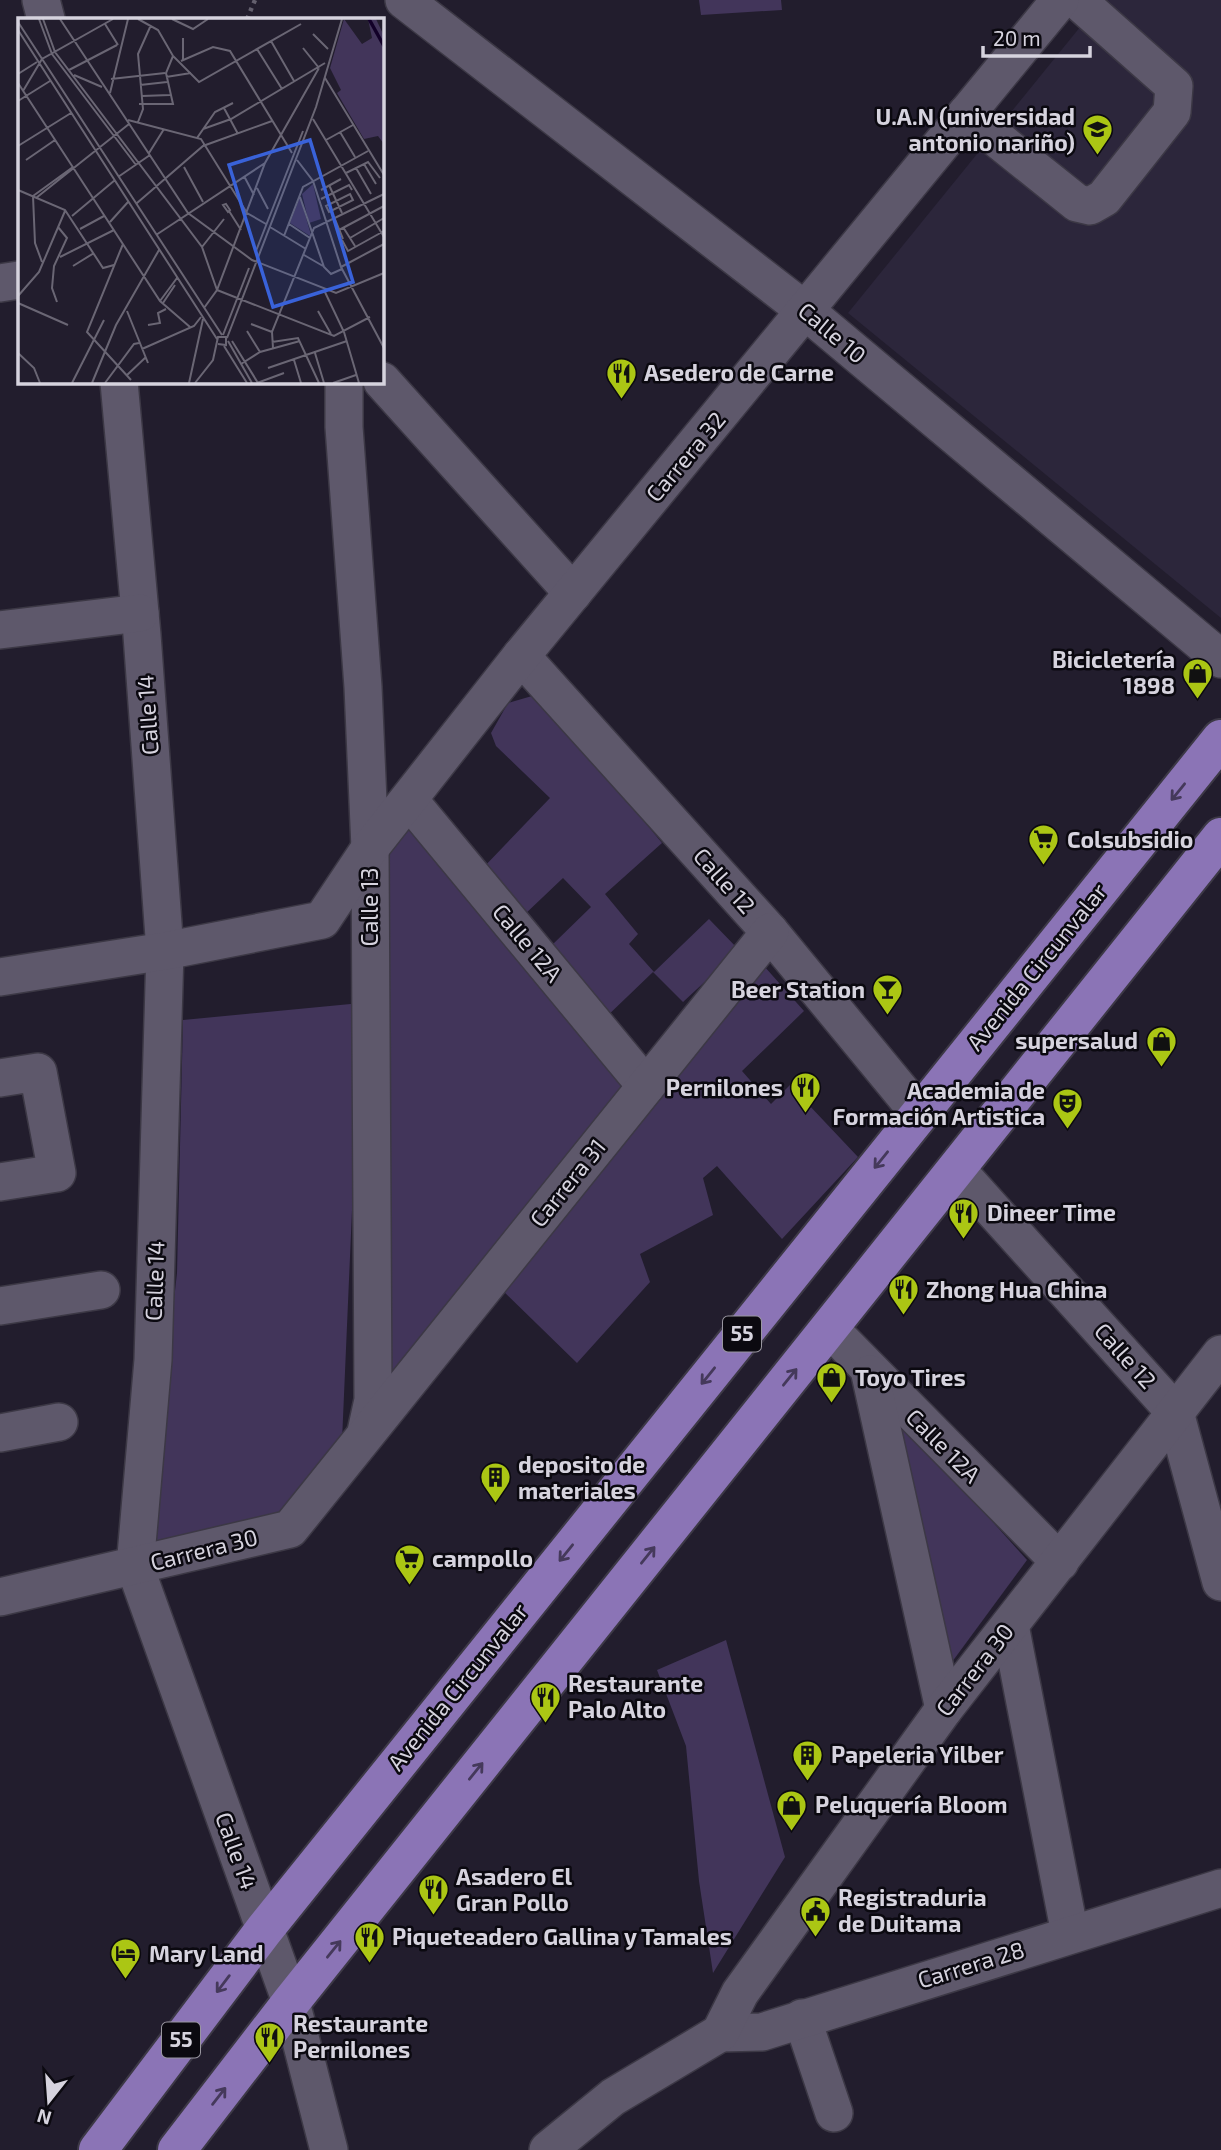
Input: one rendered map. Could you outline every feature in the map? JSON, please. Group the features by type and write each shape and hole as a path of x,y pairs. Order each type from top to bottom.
{"highway":[{"name":"Avenida Circunvalar","path":"98,2150 264,1930 1221,739"},
{"path":"177,2150 291,2002 1221,837"}],"street":[{"path":"41,0 46,18"},
{"name":"Carrera 32","path":"165,951 322,920 370,848 522,656 807,312 1060,0"},
{"path":"966,114 1077,203 1090,206 1104,198 1172,112 1174,86 1077,0"},
{"name":"Calle 10","path":"422,6 807,312 1221,659"},
{"path":"0,283 18,280"},
{"path":"383,382 573,593"},
{"name":"Calle 14","path":"119,383 140,613 165,951 153,1360 135,1567 291,2002 329,2150"},
{"name":"Calle 13","path":"345,383 344,427 363,687 370,848 373,1400 365,1433"},
{"path":"0,630 140,613"},
{"name":"Calle 12","path":"522,656 770,932 919,1113"},
{"name":"Calle 12A","path":"408,800 646,1086"},
{"name":"Carrera 31","path":"365,1433 770,932"},
{"path":"0,977 165,951"},
{"path":"0,1078 38,1072 57,1173 0,1182"},
{"name":"Calle 12","path":"956,1169 1175,1412 1221,1582"},
{"path":"0,1306 101,1290"},
{"name":"Calle 12A","path":"829,1328 870,1374 1060,1562"},
{"name":"Carrera 30","path":"720,2033 740,1993 944,1709 1221,1354"},
{"path":"870,1374 944,1709"},
{"path":"0,1433 59,1422"},
{"name":"Carrera 30","path":"0,1597 290,1529 365,1433"},
{"path":"1010,1625 1070,1934"},
{"name":"Carrera 28","path":"720,2033 762,2032 1221,1888"},
{"path":"802,2018 834,2113"},
{"path":"548,2150 613,2097 720,2033"}],"path":[{"path":"247,18 255,0"}],"shaded area":[{"path":"699,0 781,0 782,10 701,15"},
{"name":"U.A.N (universidad antonio nariño)","path":"1102,0 1221,0 1221,618 848,313"},
{"path":"532,696 611,781 662,843 605,894 638,934 629,944 654,972 709,919 739,950 683,1002 653,972 602,1021 552,945 591,907 563,878 523,916 481,870 550,798 496,746 491,733 508,703"},
{"path":"407,822 633,1089 379,1409 388,838"},
{"path":"764,966 804,1011 742,1071 771,1104 790,1085 858,1157 782,1239 717,1166 703,1178 713,1215 640,1254 650,1282 577,1363 499,1287"},
{"path":"361,1003 342,1441 282,1521 157,1542 148,1530 177,1273 183,1020"},
{"path":"902,1421 1027,1560 952,1662 889,1434"},
{"path":"726,1640 785,1857 713,1973 699,1881 686,1746 657,1670"}],"place":[{"name":"U.A.N (universidad antonio nariño)","path":"1098,157"},
{"name":"Asedero de Carne","path":"621,400"},
{"name":"Bicicletería 1898","path":"1198,700"},
{"name":"Colsubsidio","path":"1044,867"},
{"name":"Beer Station","path":"888,1017"},
{"name":"supersalud","path":"1161,1068"},
{"name":"Pernilones","path":"806,1115"},
{"name":"Academia de Formación Artistica","path":"1068,1131"},
{"name":"Dineer Time","path":"964,1240"},
{"name":"Zhong Hua China","path":"903,1317"},
{"name":"Toyo Tires","path":"832,1405"},
{"name":"deposito de materiales","path":"495,1505"},
{"name":"campollo","path":"409,1586"},
{"name":"Restaurante Palo Alto","path":"545,1724"},
{"name":"Papeleria Yilber","path":"808,1782"},
{"name":"Peluquería Bloom","path":"792,1832"},
{"name":"Asadero El Gran Pollo","path":"433,1917"},
{"name":"Registraduria de Duitama","path":"815,1938"},
{"name":"Piqueteadero Gallina y Tamales","path":"369,1964"},
{"name":"Mary Land","path":"126,1981"},
{"name":"Restaurante Pernilones","path":"270,2064"}]}
